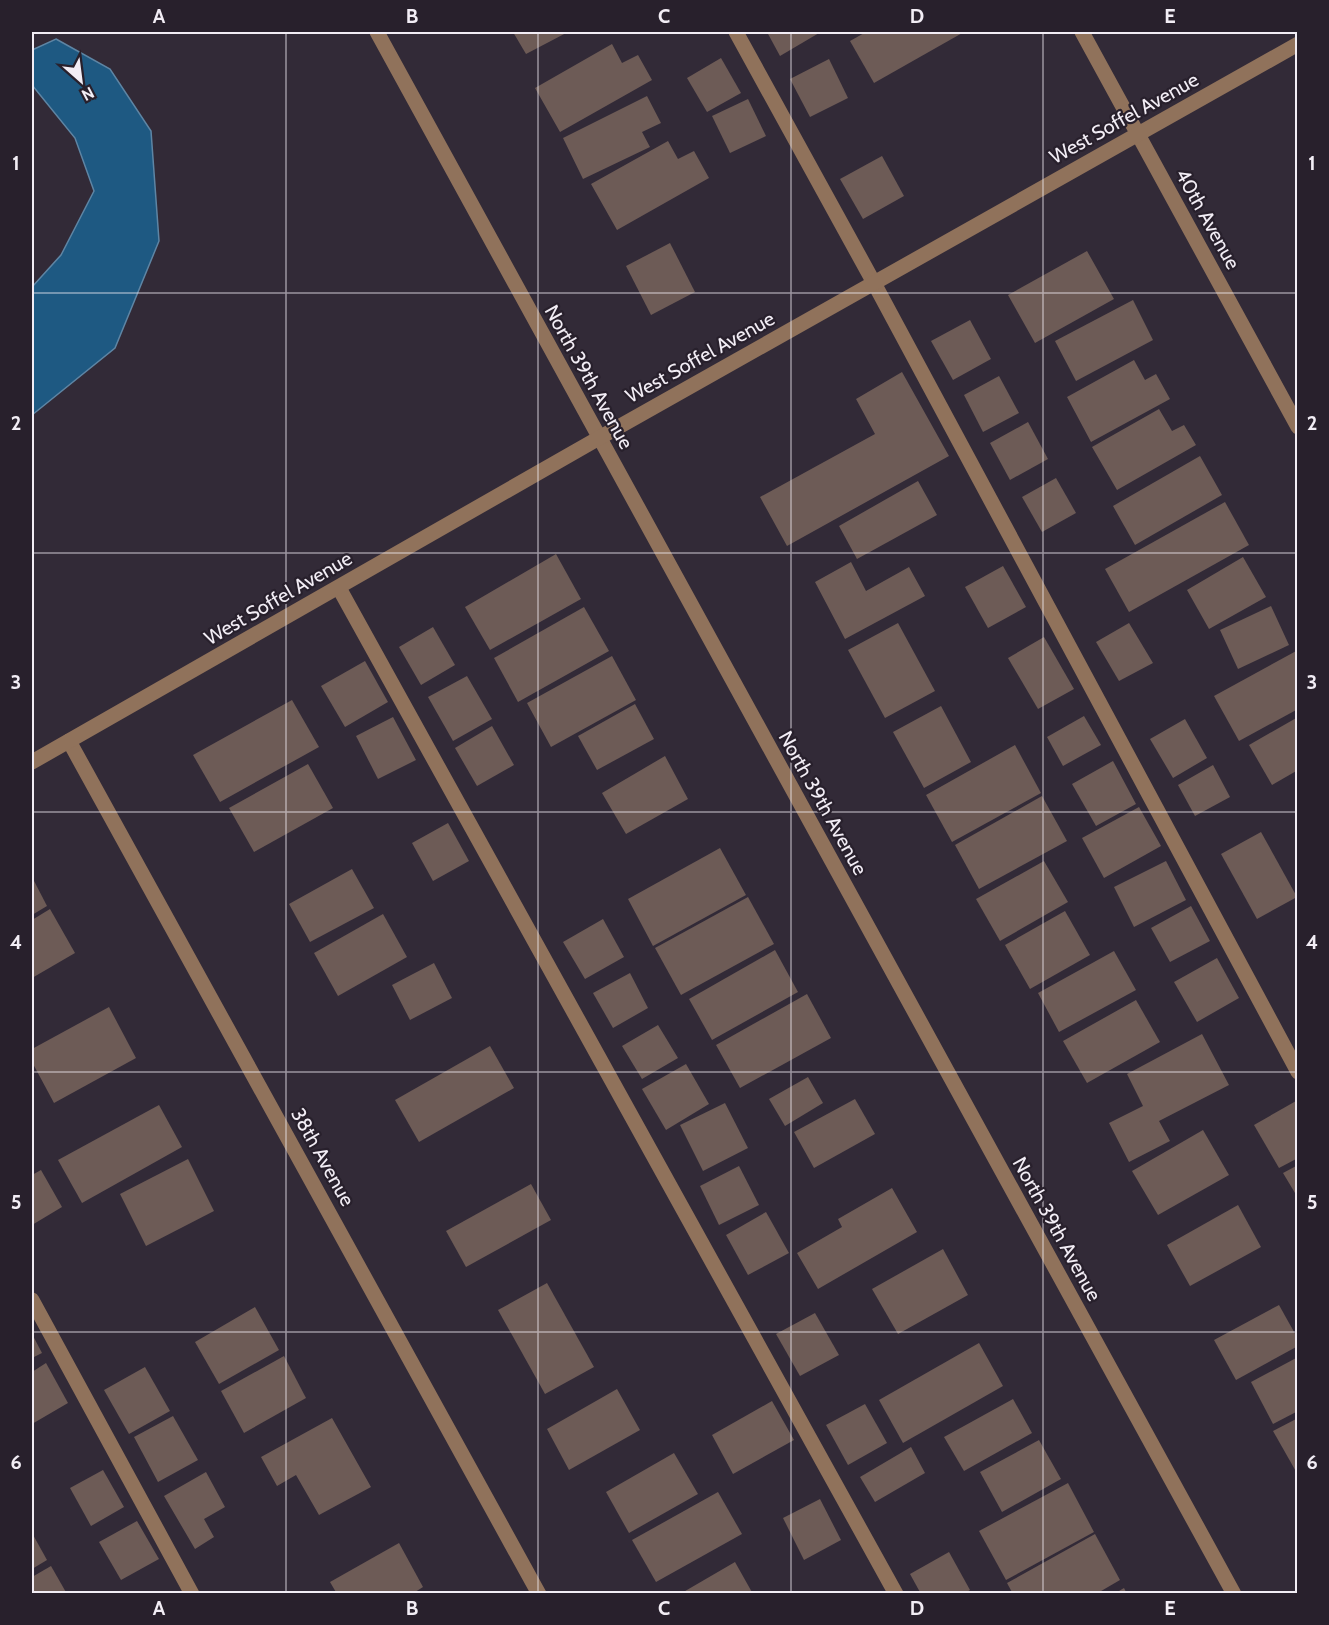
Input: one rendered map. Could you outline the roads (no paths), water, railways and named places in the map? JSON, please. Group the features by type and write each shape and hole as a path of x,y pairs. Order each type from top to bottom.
{"street":[{"name":"North 39th Avenue","path":"377,32 1234,1593"},
{"path":"736,32 874,283 1298,1072"},
{"name":"40th Avenue","path":"1082,32 1298,426"},
{"name":"West Soffel Avenue","path":"32,762 599,438 1298,44"},
{"path":"339,588 896,1593"},
{"name":"38th Avenue","path":"69,741 539,1593"},
{"path":"32,1300 192,1593"}],"water":[{"path":"56,39 110,69 151,131 159,241 115,348 32,415 32,287 61,255 94,191 75,138 32,85 32,50"}]}
